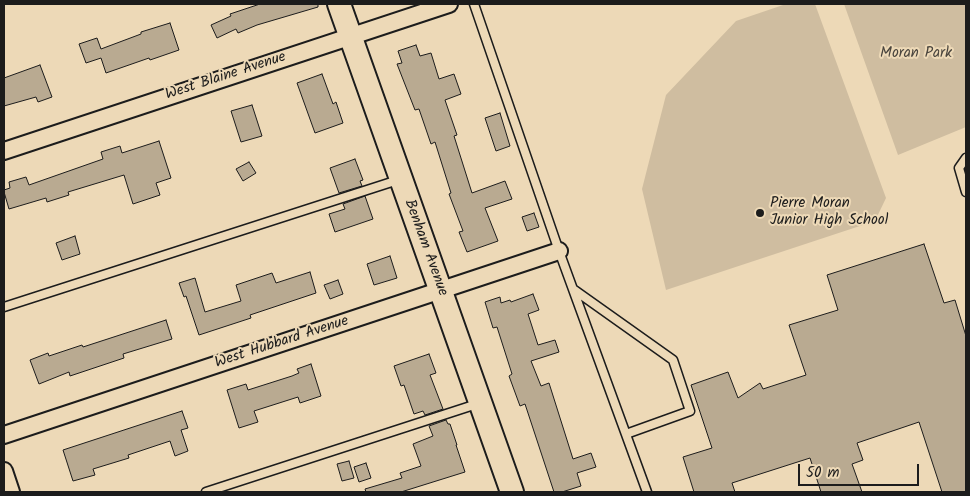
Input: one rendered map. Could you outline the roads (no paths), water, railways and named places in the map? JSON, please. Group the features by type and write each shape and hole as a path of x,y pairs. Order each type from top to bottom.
{"main road":[{"name":"Benham Avenue","path":"339,4 512,492"}],"street":[{"name":"West Blaine Avenue","path":"4,151 442,5"},
{"name":"West Hubbard Avenue","path":"4,435 559,251"},
{"path":"4,471 11,492"}],"lane":[{"path":"474,4 559,251 647,492"},
{"path":"966,158 958,168 966,192"},
{"path":"4,307 400,179"},
{"path":"573,289 673,360 690,411 626,434"},
{"path":"206,492 480,403"}],"place":[{"name":"Pierre Moran Junior High School","path":"760,213"}],"park label":[{"name":"Moran Park","path":"916,54"}]}
